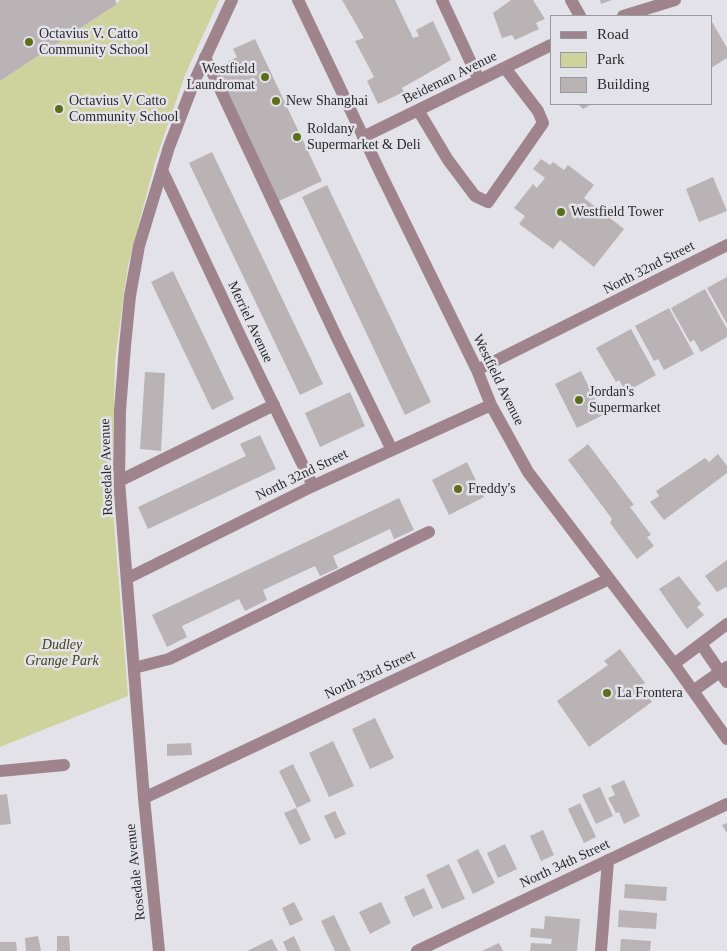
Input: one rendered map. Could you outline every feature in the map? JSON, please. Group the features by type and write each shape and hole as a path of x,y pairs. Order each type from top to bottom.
{"street":[{"name":"Rosedale Avenue","path":"159,951 144,798 120,480 120,411 130,296 139,246 176,128 194,82 232,0"},
{"name":"Westfield Avenue","path":"298,0 477,370 491,405 528,472 725,733"},
{"path":"442,0 479,80"},
{"path":"572,0 580,15"},
{"path":"626,15 675,0"},
{"name":"Beideman Avenue","path":"363,137 550,46"},
{"path":"205,57 337,338 392,450"},
{"path":"418,110 448,160 475,196 488,202 543,123 538,111 505,68"},
{"name":"Merriel Avenue","path":"162,170 313,486"},
{"name":"North 32nd Street","path":"477,370 727,245"},
{"name":"North 32nd Street","path":"128,578 313,486 491,405"},
{"path":"120,480 274,406"},
{"path":"134,668 168,659 429,532"},
{"name":"North 33rd Street","path":"144,798 609,579"},
{"path":"674,664 727,624"},
{"path":"693,691 725,674 701,644"},
{"path":"0,771 64,765"},
{"name":"North 34th Street","path":"417,951 727,804"},
{"path":"601,951 608,860"}],"green space":[{"name":"Dudley Grange Park","path":"120,0 219,0 185,75 155,162 128,265 115,360 112,498 128,696 0,747 0,81 117,4"}],"building":[{"name":"Octavius V. Catto Community School","path":"0,0 115,0 117,4 0,81"},
{"path":"342,0 395,0 413,38 419,36 416,30 433,21 451,60 402,88 404,92 378,104 367,81 374,77 355,41 364,38"},
{"path":"511,0 533,0 545,19 536,23 539,29 515,40 512,35 502,38 493,13"},
{"path":"600,0 612,0 601,4"},
{"path":"712,22 727,48 727,58 712,67"},
{"path":"255,39 322,181 279,201 216,68 237,57 233,49"},
{"path":"579,105 590,105 583,109"},
{"path":"212,152 323,384 300,395 189,163"},
{"name":"Westfield Tower","path":"541,159 550,165 553,162 564,170 568,165 594,185 584,198 624,229 594,267 560,240 553,249 519,224 525,216 514,208 533,184 537,188 545,178 533,169"},
{"path":"713,177 727,211 699,222 686,189"},
{"path":"327,185 431,402 405,415 302,197"},
{"path":"173,271 234,399 212,410 151,282"},
{"path":"727,277 727,324 707,288"},
{"path":"705,289 727,329 727,337 701,352 694,340 690,342 671,308"},
{"path":"669,308 694,354 664,370 658,359 654,361 635,326"},
{"path":"631,329 656,375 626,392 619,380 616,382 596,348"},
{"name":"Jordan's Supermarket","path":"581,371 603,415 577,428 555,384"},
{"path":"145,372 165,373 161,451 140,449"},
{"path":"350,392 365,426 320,447 305,413"},
{"path":"260,435 276,469 148,529 138,507 246,456 240,444"},
{"path":"588,444 634,505 630,507 651,535 647,537 654,546 637,559 610,523 612,519 568,460"},
{"path":"718,454 727,466 727,473 664,520 650,502 659,496 656,491 705,458 709,462"},
{"name":"Freddy's","path":"467,462 484,497 449,515 432,480"},
{"path":"399,498 414,530 394,539 390,529 333,556 338,568 320,576 315,566 263,590 267,600 245,611 239,599 182,626 187,637 167,647 152,615"},
{"path":"727,560 727,589 726,587 717,592 705,576"},
{"path":"679,576 701,604 697,607 704,615 687,629 659,589"},
{"name":"La Frontera","path":"620,649 645,683 640,686 652,702 589,747 557,701 608,665 604,661"},
{"path":"375,718 394,758 370,769 352,729"},
{"path":"333,741 354,786 329,797 309,753"},
{"path":"191,743 192,755 167,756 167,744"},
{"path":"293,764 311,801 297,808 279,771"},
{"path":"624,780 640,816 624,824 619,812 616,813 608,798 615,795 611,786"},
{"path":"600,787 613,816 596,824 582,795"},
{"path":"7,794 11,824 0,825 0,795"},
{"path":"580,803 596,837 584,843 568,809"},
{"path":"296,808 311,840 300,845 284,813"},
{"path":"335,811 346,834 335,839 324,816"},
{"path":"727,823 727,833 722,825"},
{"path":"543,830 554,855 541,861 530,836"},
{"path":"505,844 517,869 498,878 487,853"},
{"path":"478,849 495,883 473,894 457,860"},
{"path":"449,864 465,899 442,909 426,875"},
{"path":"625,884 667,887 666,901 624,898"},
{"path":"424,888 433,908 413,917 404,897"},
{"path":"294,902 303,920 290,926 282,908"},
{"path":"381,902 391,923 370,934 359,912"},
{"path":"619,910 657,913 656,929 618,927"},
{"path":"334,915 351,951 335,951 321,921"},
{"path":"545,916 580,919 577,951 530,951 531,943 551,944 552,939 530,937 531,928 544,929"},
{"path":"38,936 41,951 26,951 25,938"},
{"path":"57,936 69,936 70,951 57,951"},
{"path":"294,936 301,951 287,951 283,942"},
{"path":"272,939 278,951 247,951"},
{"path":"621,939 651,941 650,951 620,951"},
{"path":"0,942 16,942 17,951 0,951"},
{"path":"499,943 503,951 482,951"}],"place":[{"name":"Octavius V. Catto Community School","path":"29,42"},
{"name":"Westfield Laundromat","path":"265,77"},
{"name":"New Shanghai","path":"276,101"},
{"name":"Octavius V Catto Community School","path":"59,109"},
{"name":"Roldany Supermarket & Deli","path":"297,137"},
{"name":"Westfield Tower","path":"561,212"},
{"name":"Jordan's Supermarket","path":"579,400"},
{"name":"Freddy's","path":"458,489"},
{"name":"La Frontera","path":"607,693"}]}
